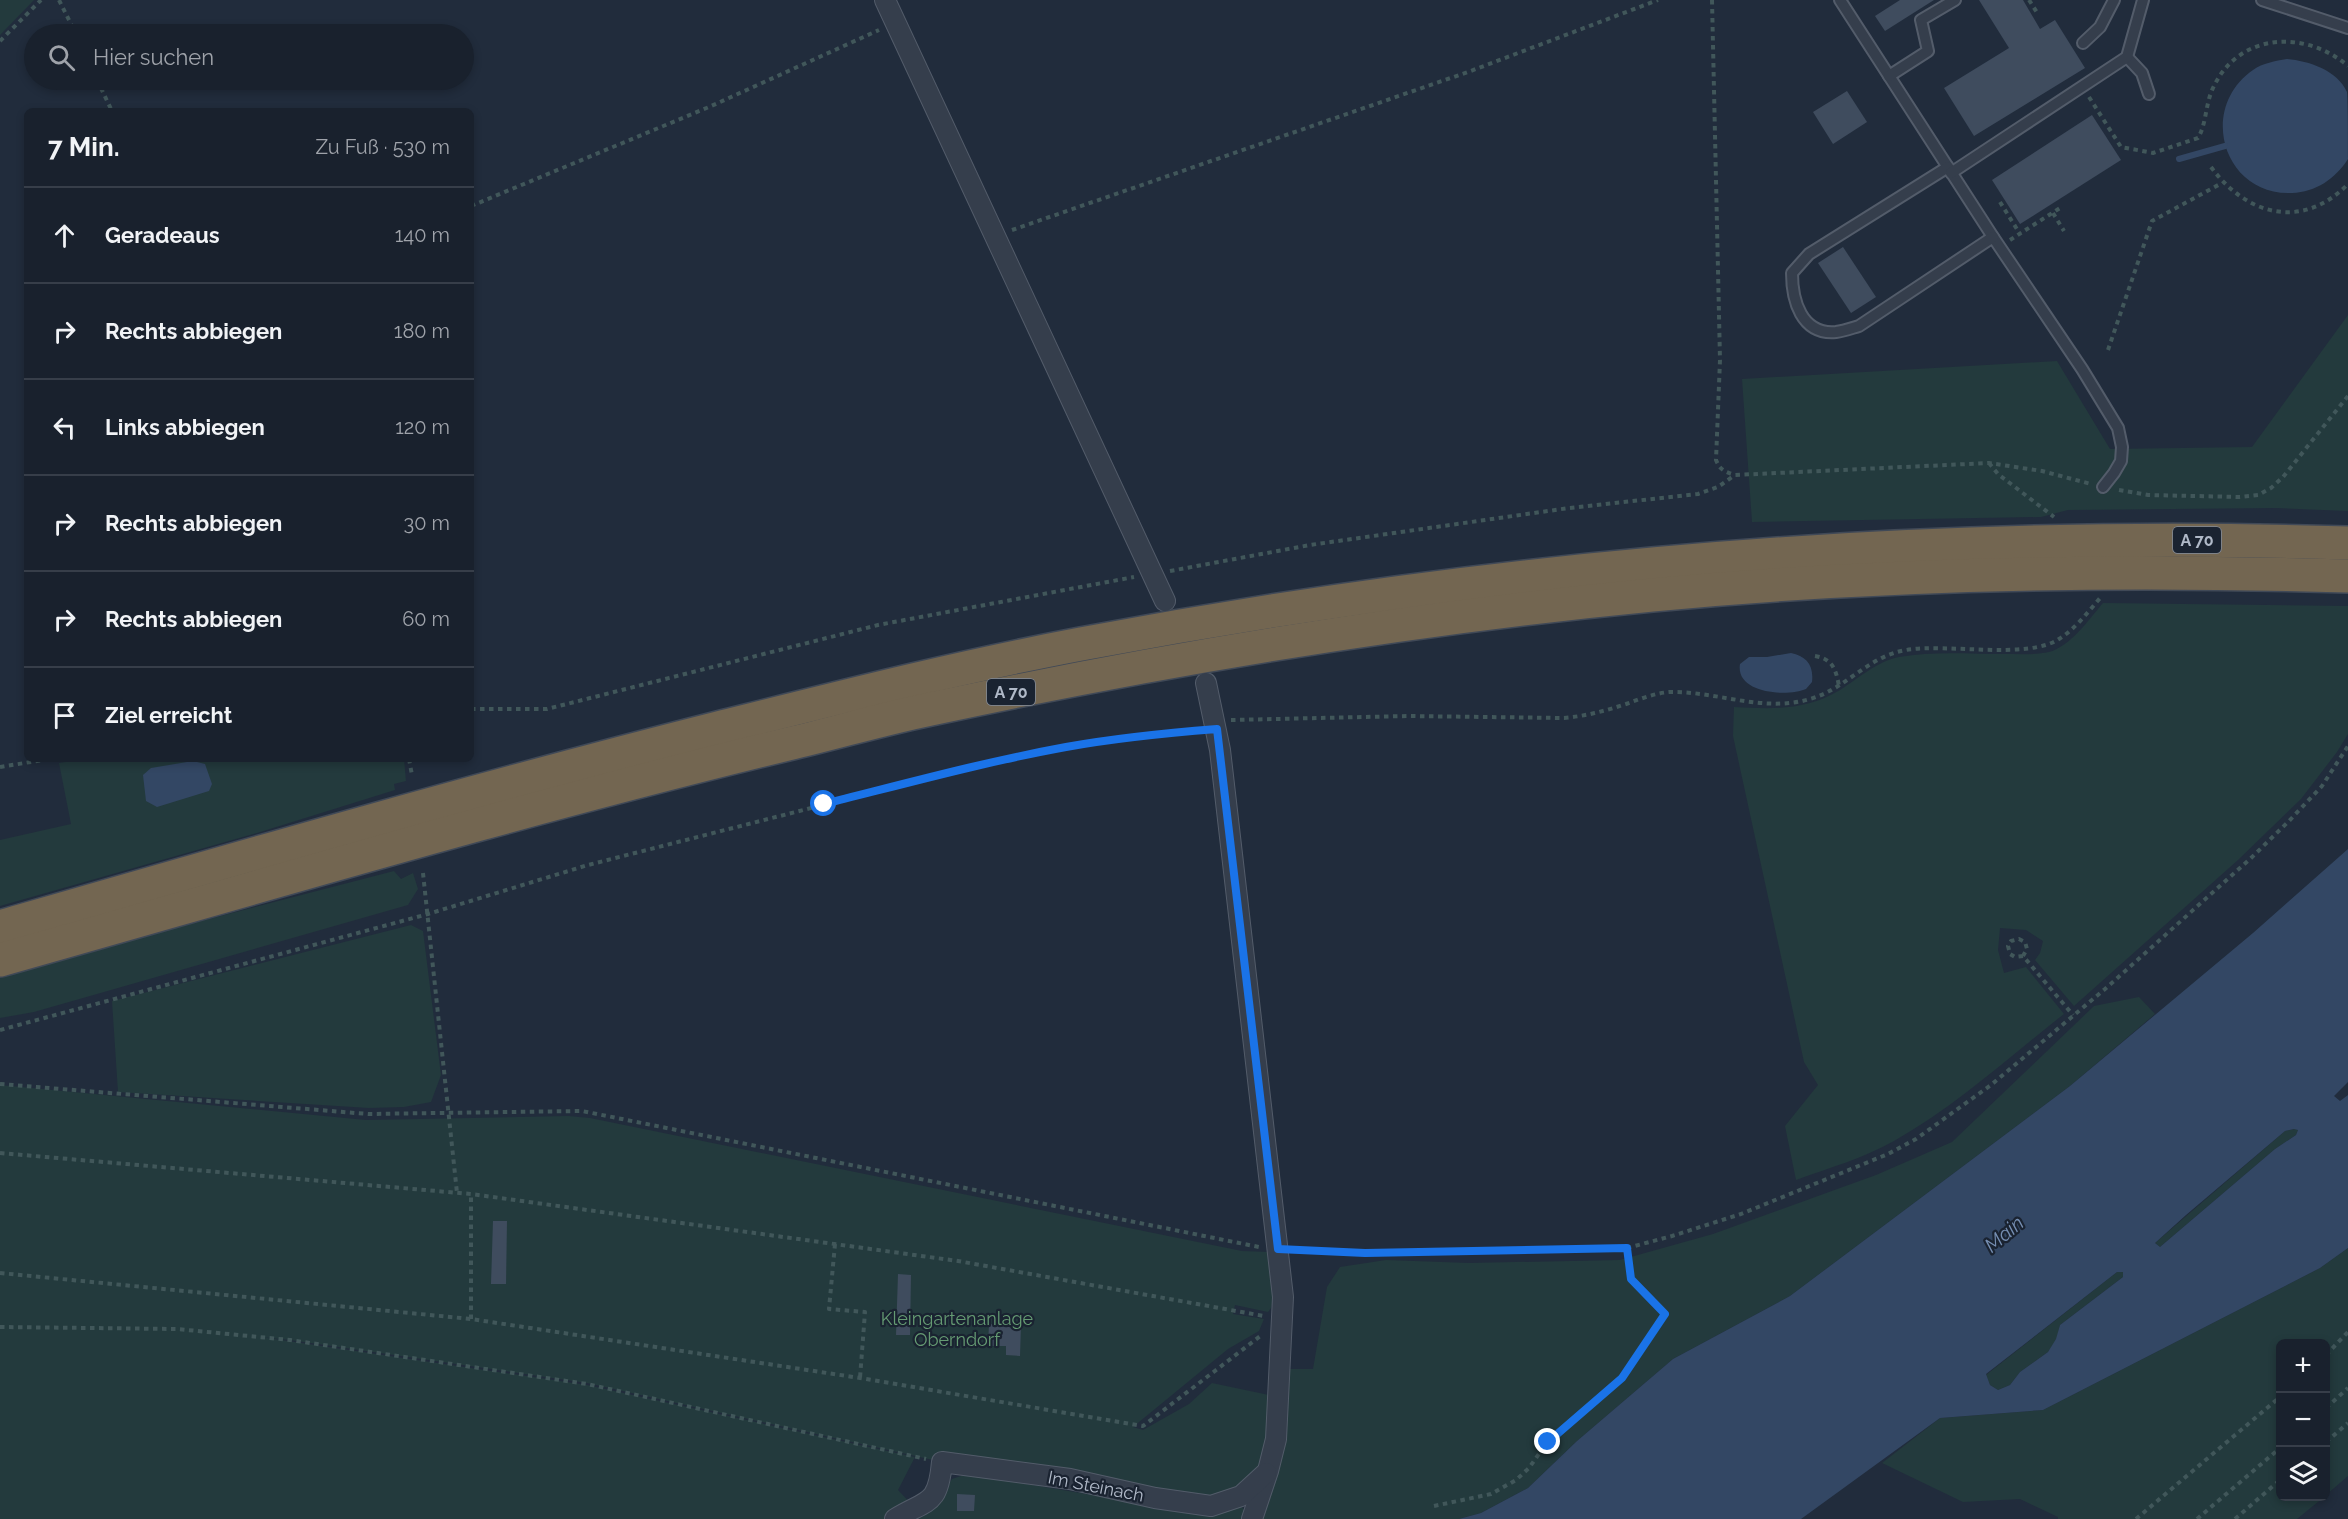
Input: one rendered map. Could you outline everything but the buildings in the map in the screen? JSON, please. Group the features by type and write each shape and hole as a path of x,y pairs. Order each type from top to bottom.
{"highway":[{"name":"A 70","path":"0,927 558,769 811,705 1075,645 1342,600 1571,572 1837,550 2191,540 2348,543"},
{"name":"A 70","path":"0,960 555,802 640,780 933,708 1101,674 1268,644 1538,607 1656,595 1834,582 2049,544 2348,576"}],"street":[{"path":"885,0 1165,601"},
{"path":"1206,683 1216,724 1283,1297 1276,1439 1252,1519"},
{"path":"895,1519 916,1510 934,1496 940,1483 942,1462"},
{"name":"Im Steinach","path":"942,1462 1070,1479 1155,1498 1211,1506 1241,1496 1268,1471"}],"lane":[{"path":"1840,0 1999,247 2082,369 2118,428 2122,447 2121,461 2103,487"},
{"path":"1889,76 1928,51 1921,20 1954,0"},
{"path":"2083,43 2100,27 2114,0"},
{"path":"1993,237 1859,326 1835,332 1818,329 1801,317 1792,293 1792,273 1809,254 1949,170 2127,57 2143,0"},
{"path":"2262,0 2348,28"},
{"path":"2127,57 2142,74 2149,94"}],"path":[{"path":"0,41 41,0"},
{"path":"59,0 71,24"},
{"path":"995,235 1468,72 1658,0"},
{"path":"1712,0 1720,360 1716,460 1725,472 1735,475 1989,463 2042,471 2103,487 2148,495 2240,497 2258,495 2271,488 2283,477 2348,396"},
{"path":"2029,0 2038,14"},
{"path":"474,205 709,107 877,31 894,19"},
{"path":"2082,86 2121,147 2153,153 2198,138 2203,130 2208,100 2214,85 2223,71 2250,50 2275,42 2302,42 2318,46 2335,55 2348,66"},
{"path":"102,90 111,108"},
{"path":"2211,167 2222,183 2234,193 2253,205 2274,212 2292,212 2313,208 2329,201 2348,184"},
{"path":"2108,350 2152,221 2222,183"},
{"path":"2000,202 2020,234"},
{"path":"1999,247 2060,208"},
{"path":"2053,213 2064,231"},
{"path":"1989,463 1998,474 2020,490 2049,544"},
{"path":"474,709 547,709 878,625 1310,544 1569,508 1698,494 1718,487 1735,475"},
{"path":"0,1030 428,914 588,865 956,771 1065,747 1216,724 1408,716 1564,718 1584,716 1666,692 1690,692 1778,704 1809,699 1839,686 1865,666 1885,656 1906,650 2025,649 2043,646 2059,640 2075,626 2107,590"},
{"path":"1815,656 1828,660 1834,666 1839,686"},
{"path":"0,1084 369,1114 582,1111 1245,1245 1278,1249 1365,1253 1627,1248 1741,1214 1888,1154 1916,1139 1991,1085 2249,860 2322,786 2348,746"},
{"path":"0,767 31,762"},
{"path":"410,762 412,775"},
{"path":"423,873 457,1193"},
{"path":"2019,939 2025,942 2027,949 2023,956 2015,957 2010,954 2008,946 2011,941 2019,939"},
{"path":"2023,956 2073,1015"},
{"path":"0,1153 471,1194 958,1261 1282,1319"},
{"path":"471,1194 471,1319"},
{"path":"835,1244 829,1309 865,1312 860,1378"},
{"path":"1434,1506 1491,1494 1516,1480 1529,1468 1548,1442 1622,1378 1665,1314 1631,1279 1627,1248"},
{"path":"0,1273 471,1319 860,1378 1143,1426 1282,1319"},
{"path":"0,1327 177,1329 290,1340 587,1384 942,1462"},
{"path":"2330,1350 2348,1332"},
{"path":"2330,1404 2348,1388"},
{"path":"2136,1519 2276,1400"},
{"path":"2330,1438 2348,1423"},
{"path":"2197,1519 2276,1451"},
{"path":"2235,1519 2276,1483"}],"green space":[{"path":"0,0 34,0 0,35"},
{"path":"2348,315 2348,511 2276,508 2068,510 2041,517 1752,522 1742,379 2057,361 2110,449 2252,447"},
{"path":"2103,603 2348,606 2348,734 2301,799 2238,860 2074,1006 2035,960 2040,953 2043,941 2026,930 2000,928 1998,950 2004,973 2026,967 2064,1014 1961,1097 1917,1127 1871,1153 1796,1180 1785,1126 1818,1085 1804,1062 1733,736 1734,707 1775,708 1814,702 1840,690 1875,666 1899,657 1938,653 2038,654 2049,652 2072,638"},
{"path":"404,762 406,781 394,784 395,790 257,833 0,906 0,840 71,824 59,763"},
{"path":"394,871 401,879 413,873 418,889 408,905 34,1012 0,1018 0,978 186,925"},
{"path":"411,925 423,931 441,1075 431,1102 404,1107 369,1108 118,1092 112,1001"},
{"path":"2139,997 2155,1014 2070,1086 1790,1296 1673,1359 1577,1441 1528,1488 1481,1513 1459,1519 1253,1519 1290,1369 1313,1369 1327,1287 1340,1267 1386,1260 1469,1263 1620,1260 1713,1234 1876,1175 1952,1142 2094,1006"},
{"name":"Kleingartenanlage Oberndorf","path":"0,1085 366,1120 568,1116 590,1118 1242,1251 1269,1252 1274,1283 1272,1306 1268,1312 1235,1305 1233,1314 1264,1319 1259,1331 1228,1349 1133,1427 1143,1430 1189,1404 1212,1383 1269,1395 1276,1401 1264,1470 1239,1488 1210,1498 942,1462 587,1383 261,1337 587,1385 915,1457 898,1490 916,1509 895,1519 0,1519"},
{"path":"2298,1130 2296,1135 2275,1149 2160,1247 2155,1243 2285,1131"},
{"path":"2348,1248 2348,1476 2330,1492 2330,1339 2276,1339 2276,1501 2319,1501 2297,1519 2058,1519 2020,1499 1963,1502 1882,1463 1940,1418 2043,1410 2320,1268"},
{"path":"2117,1272 2123,1272 2123,1277 2060,1325 2057,1339 2048,1352 2020,1372 2010,1385 1998,1390 1990,1385 1986,1375"},
{"path":"967,1474 1104,1497 1240,1505 1249,1515 1247,1519 918,1519 929,1513 952,1479"}],"water":[{"path":"2287,59 2322,68 2336,78 2347,92 2348,159 2337,173 2324,183 2309,190 2292,193 2269,190 2249,181 2235,166 2226,147 2223,127 2226,106 2236,87 2253,70"},
{"path":"1791,653 1801,656 1810,666 1812,682 1806,689 1787,693 1764,691 1746,682 1741,674 1740,664 1749,657"},
{"path":"187,762 205,764 212,784 209,791 157,807 146,801 143,775 151,768"},
{"name":"Main","path":"2348,849 2348,1082 2334,1096 2340,1101 2348,1095 2348,1248 2320,1268 2043,1410 1940,1418 1801,1519 1459,1519 1481,1513 1528,1488 1577,1441 1673,1359 1790,1296 2070,1086 2253,933","holes":["2298,1130 2296,1135 2275,1149 2160,1247 2155,1243 2285,1131","2117,1272 2123,1272 2123,1277 2060,1325 2056,1339 2048,1352 2020,1372 2010,1385 1998,1390 1990,1385 1986,1374"]}],"waterway":[{"path":"2179,159 2225,146"}],"route":[{"path":"824,804 1065,747 1138,736 1217,729 1278,1249 1365,1253 1627,1248 1631,1279 1665,1314 1622,1378 1548,1442"}]}
